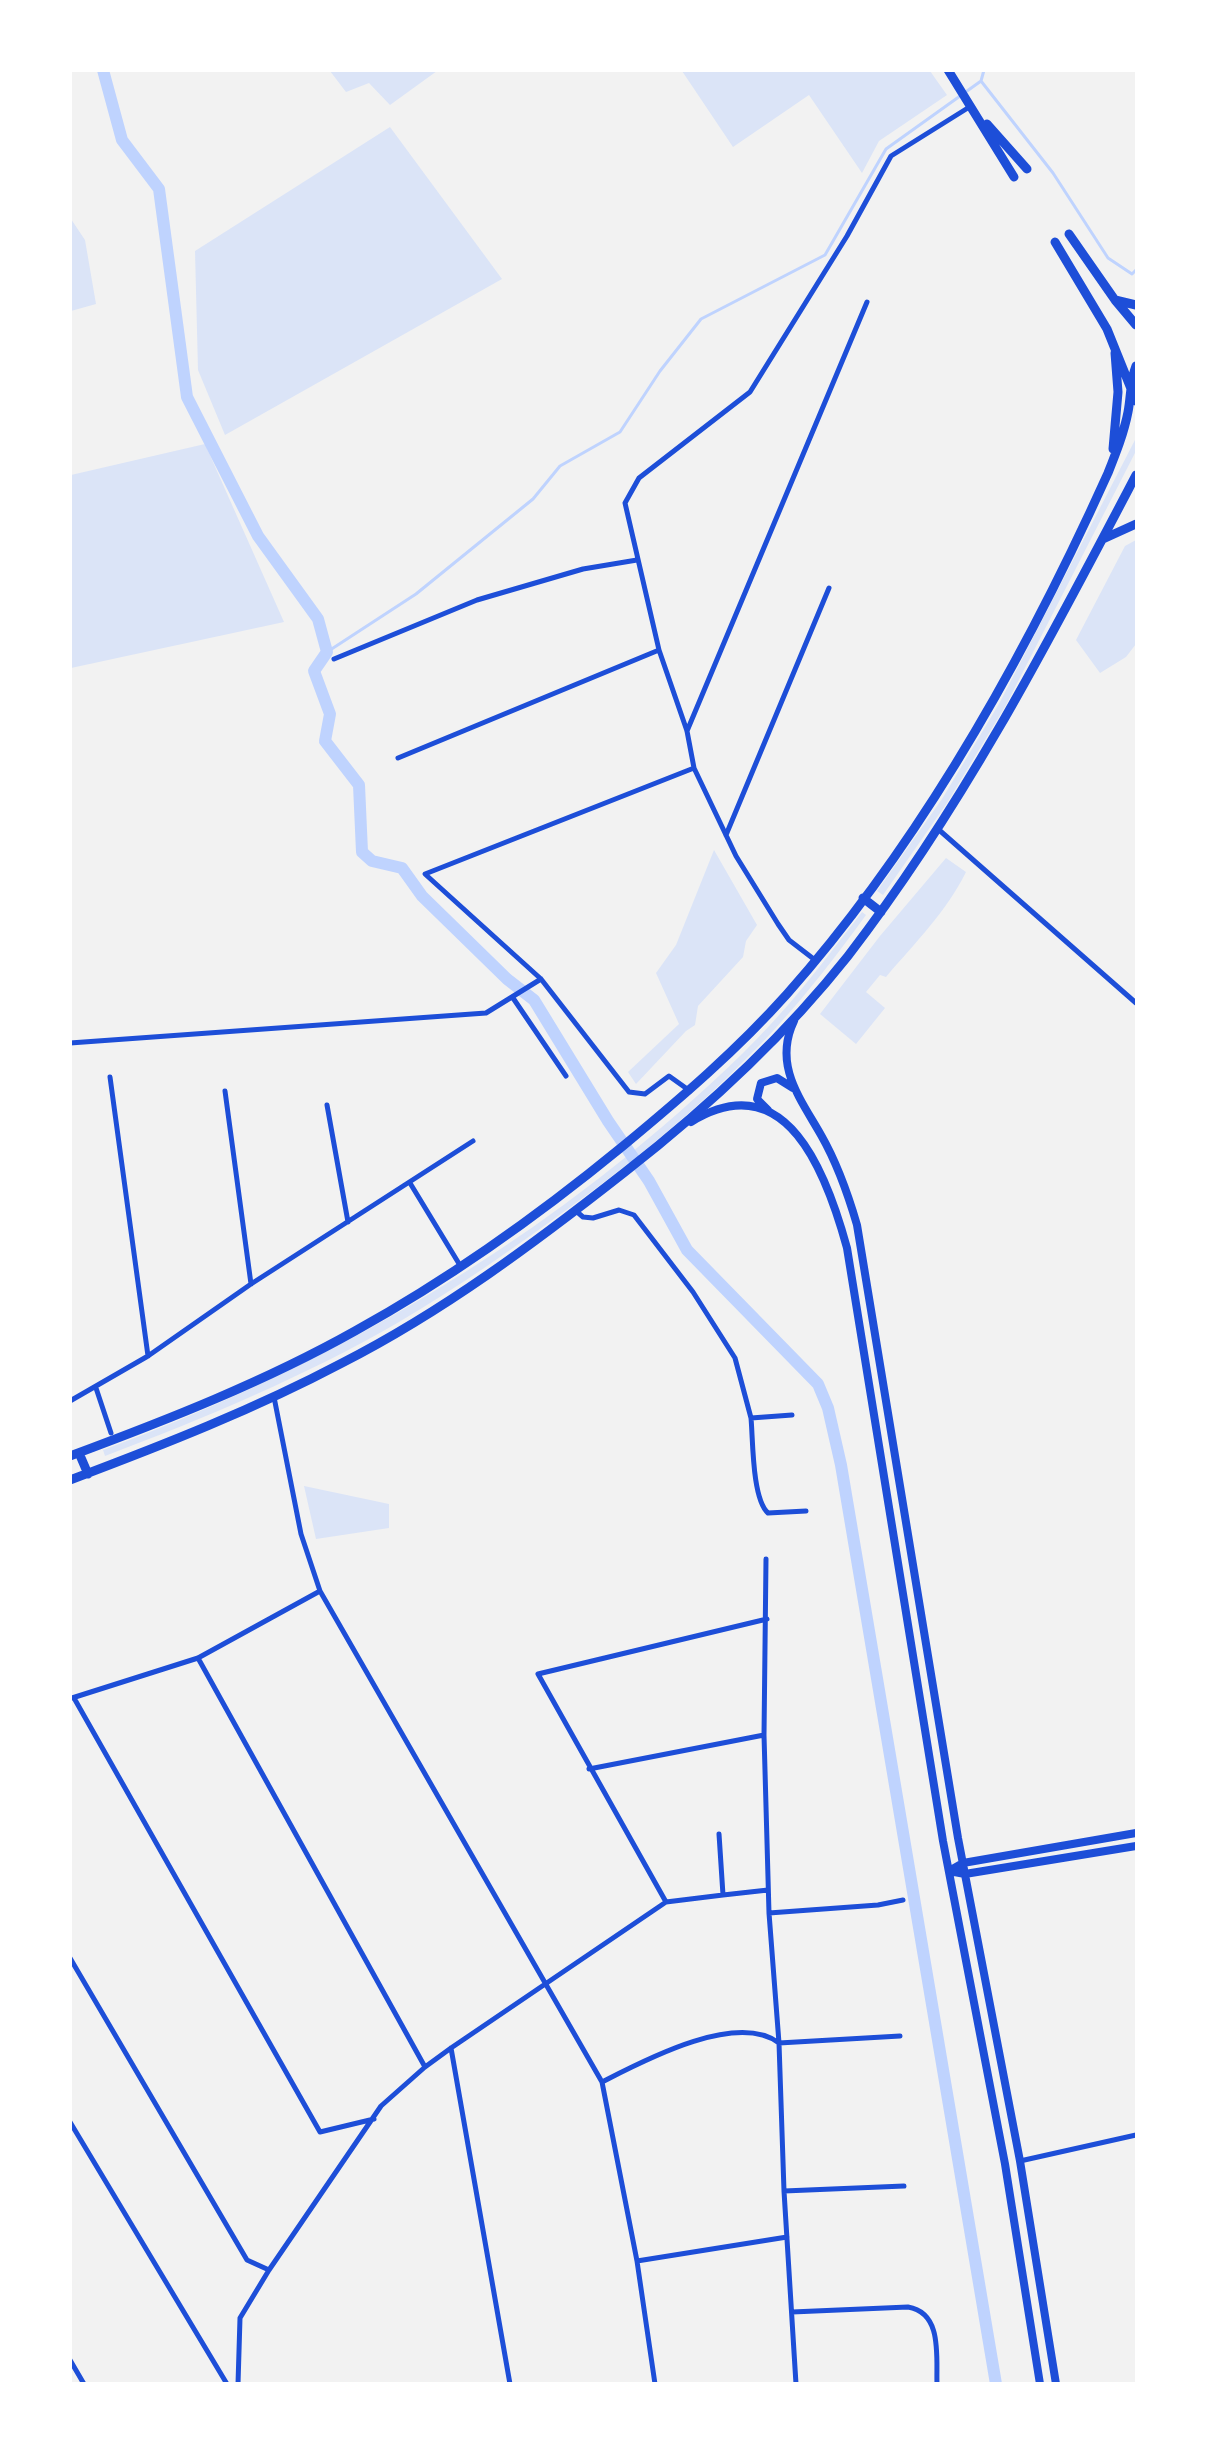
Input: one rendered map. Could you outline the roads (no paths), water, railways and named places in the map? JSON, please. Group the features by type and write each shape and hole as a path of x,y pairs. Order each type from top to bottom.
{"highway":[{"path":"948,70 1014,177"},
{"path":"971,106 1027,169"},
{"path":"1069,234 1115,300 1136,324"},
{"path":"1055,242 1114,344 1137,401"},
{"path":"1115,300 1137,305"},
{"path":"1108,472 1117,407 1114,344"},
{"path":"88,1474 75,1455 217,1398 286,1367 362,1327 461,1267 525,1223 645,1128 690,1091 755,1028 815,960 863,898 921,814 977,725 1047,597 1108,472 1124,432 1137,366"},
{"path":"70,1480 274,1397 342,1363 429,1313 511,1259 576,1211 660,1145 739,1075 795,1017 881,912 938,829 996,736 1137,475"},
{"path":"1102,539 1137,524"},
{"path":"863,898 881,912"}],"main road":[{"path":"795,1017 787,1036 785,1057 794,1089 831,1157 857,1225 963,1863 1020,2161 1056,2384"},
{"path":"794,1089 777,1078 769,1078 761,1083 757,1099 769,1111 791,1126 809,1151 834,1204 847,1248 949,1871 1005,2164 1040,2384"},
{"path":"679,1129 700,1116 725,1107 751,1107 769,1111"},
{"path":"949,1871 963,1863 1137,1833"},
{"path":"949,1871 965,1874 1137,1846"}],"street":[{"path":"815,960 789,940 736,856 694,768 687,731 659,650 625,503 639,478 750,392 847,236 891,156 971,106"},
{"path":"687,731 867,302"},
{"path":"334,659 477,600 583,569 637,560"},
{"path":"726,835 830,588"},
{"path":"398,759 659,650"},
{"path":"690,1091 669,1076 645,1094 629,1092 541,979 425,874 694,768"},
{"path":"938,829 1137,1003"},
{"path":"70,1043 486,1013 541,979"},
{"path":"513,998 566,1076"},
{"path":"110,1077 148,1356"},
{"path":"225,1092 251,1284"},
{"path":"327,1105 348,1222"},
{"path":"70,1401 148,1356 251,1284 473,1141"},
{"path":"410,1183 461,1267"},
{"path":"576,1211 583,1217 593,1218 619,1210 634,1215 693,1292 735,1358 751,1418 757,1484 763,1508 768,1513 806,1511"},
{"path":"96,1388 111,1433"},
{"path":"274,1397 301,1534 320,1592 602,2082 637,2261 655,2384"},
{"path":"751,1418 792,1415"},
{"path":"766,1559 764,1735 768,1890 796,2384"},
{"path":"320,1592 198,1658 72,1698 320,2132 374,2119"},
{"path":"666,1902 589,1769 538,1674 767,1619"},
{"path":"198,1658 425,2067"},
{"path":"589,1769 764,1735"},
{"path":"719,1834 723,1895"},
{"path":"238,2384 240,2318 269,2270 381,2106 425,2067 451,2048 666,1902 768,1890"},
{"path":"769,1913 878,1905 903,1900"},
{"path":"70,1958 247,2260 269,2270"},
{"path":"602,2082 668,2049 739,2032 769,2036 778,2043 900,2036"},
{"path":"451,2048 510,2384"},
{"path":"70,2122 227,2384"},
{"path":"1020,2161 1137,2135"},
{"path":"784,2192 904,2186"},
{"path":"637,2261 787,2237"},
{"path":"792,2312 908,2307 917,2309 928,2318 935,2332 937,2384"},
{"path":"70,2360 84,2384"}],"waterway":[{"path":"103,70 122,140 159,189 187,397 258,536 318,619 327,652 314,671 330,714 325,741 359,785 362,852 372,861 402,868 422,896 507,979 534,1000 608,1121 649,1181 687,1250 818,1384 828,1408 841,1465 996,2384"},
{"path":"327,652 416,594 533,499 560,466 620,432 660,371 701,319 825,255 886,149 981,81 984,70"},
{"path":"981,81 1053,173 1108,258 1132,274 1136,270"}]}
